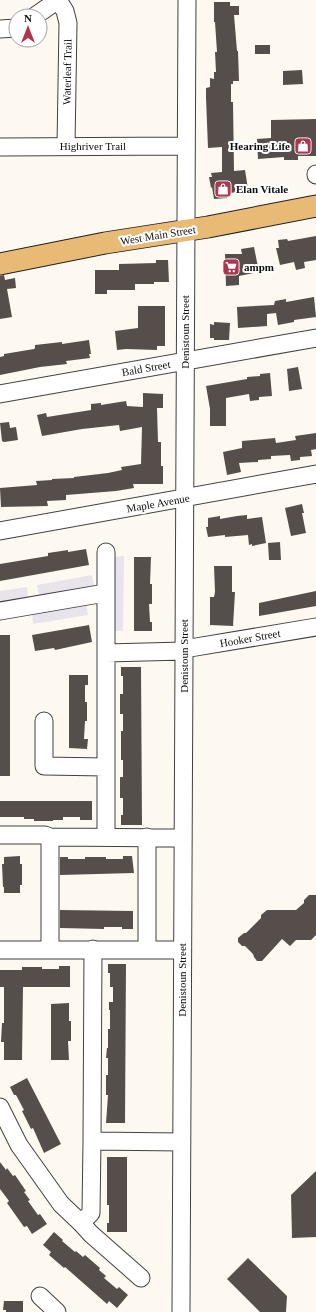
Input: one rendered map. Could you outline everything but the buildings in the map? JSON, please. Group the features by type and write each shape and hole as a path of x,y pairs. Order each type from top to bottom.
{"main road":[{"name":"West Main Street","path":"0,264 105,243 208,227 316,206"}],"street":[{"path":"46,8 58,0"},
{"name":"Waterleaf Trail","path":"58,0 65,11 68,23 66,146"},
{"name":"Denistoun Street","path":"181,1312 187,0"},
{"name":"Highriver Trail","path":"0,147 186,146"},
{"name":"Bald Street","path":"0,394 316,338"},
{"name":"Maple Avenue","path":"0,531 316,474"},
{"path":"106,552 106,837"},
{"path":"0,611 105,593"},
{"name":"Hooker Street","path":"106,653 184,650 316,627"},
{"path":"44,721 44,766 106,767"},
{"path":"0,835 183,838"},
{"path":"50,837 50,949"},
{"path":"147,837 147,950"},
{"path":"0,950 182,950"},
{"path":"81,1222 91,1213 93,950"},
{"path":"0,1107 19,1145 61,1204 81,1222 91,1234 141,1278"},
{"path":"92,1141 182,1142"},
{"path":"40,1296 57,1312"}],"shaded area":[{"path":"124,556 123,631 112,631 112,557"},
{"path":"92,575 94,587 39,596 37,585"},
{"path":"27,587 28,598 0,603 0,591"},
{"path":"86,603 88,615 33,624 32,613"}],"place":[{"name":"Hearing Life","path":"303,146"},
{"name":"Elan Vitale","path":"223,189"},
{"name":"ampm","path":"231,267"}]}
